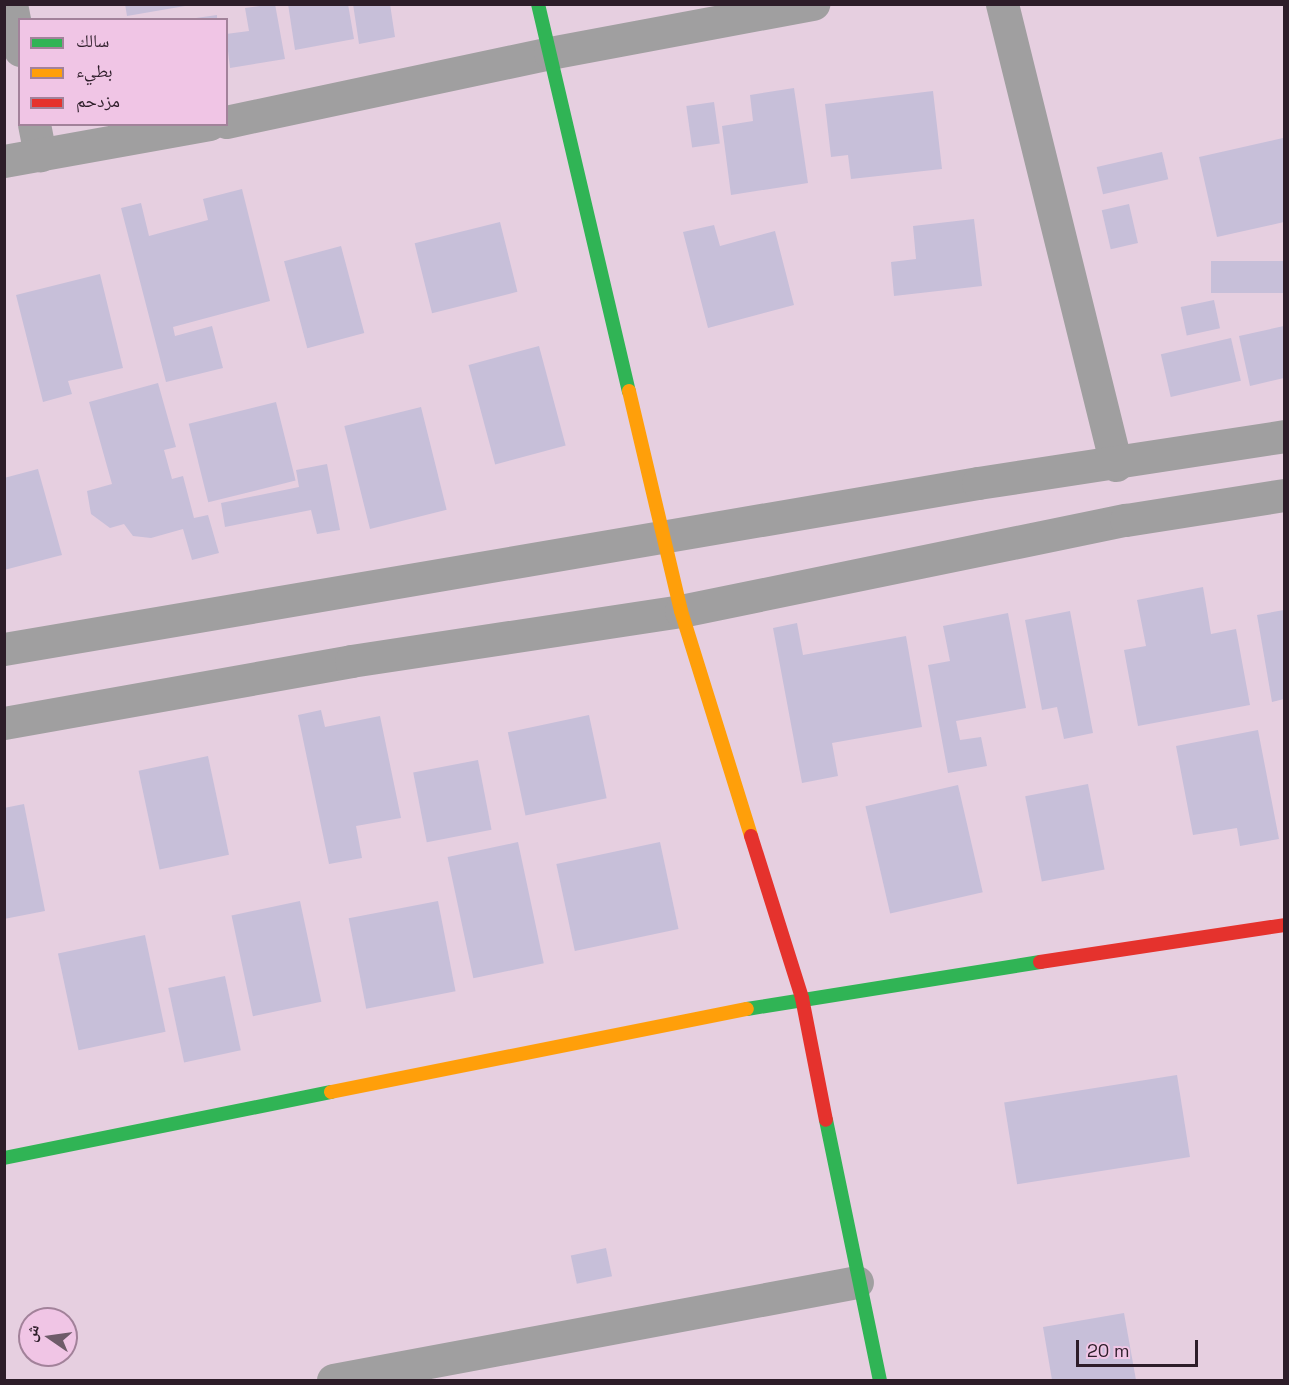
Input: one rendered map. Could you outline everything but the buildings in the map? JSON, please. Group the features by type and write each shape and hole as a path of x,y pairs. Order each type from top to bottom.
{"street":[{"path":"10,4 18,41"},
{"path":"538,4 681,610 802,998 857,1282 880,1380"},
{"path":"228,122 550,53 813,4"},
{"path":"1002,4 1116,465"},
{"path":"4,161 37,140 188,126"},
{"path":"4,649 978,483 1116,465 1284,436"},
{"path":"4,723 351,661 681,610 1126,520 1284,495"},
{"path":"4,1158 802,998 1284,925"},
{"path":"333,1380 857,1282"}],"traffic: fast":[{"path":"538,4 629,391"},
{"path":"747,1009 1040,962"},
{"path":"4,1158 331,1092"},
{"path":"826,1120 880,1380"}],"traffic: slow":[{"path":"629,391 681,611 751,836"},
{"path":"331,1092 747,1009"}],"traffic: jam":[{"path":"751,836 802,998 826,1120"},
{"path":"1040,962 1284,925"}]}
